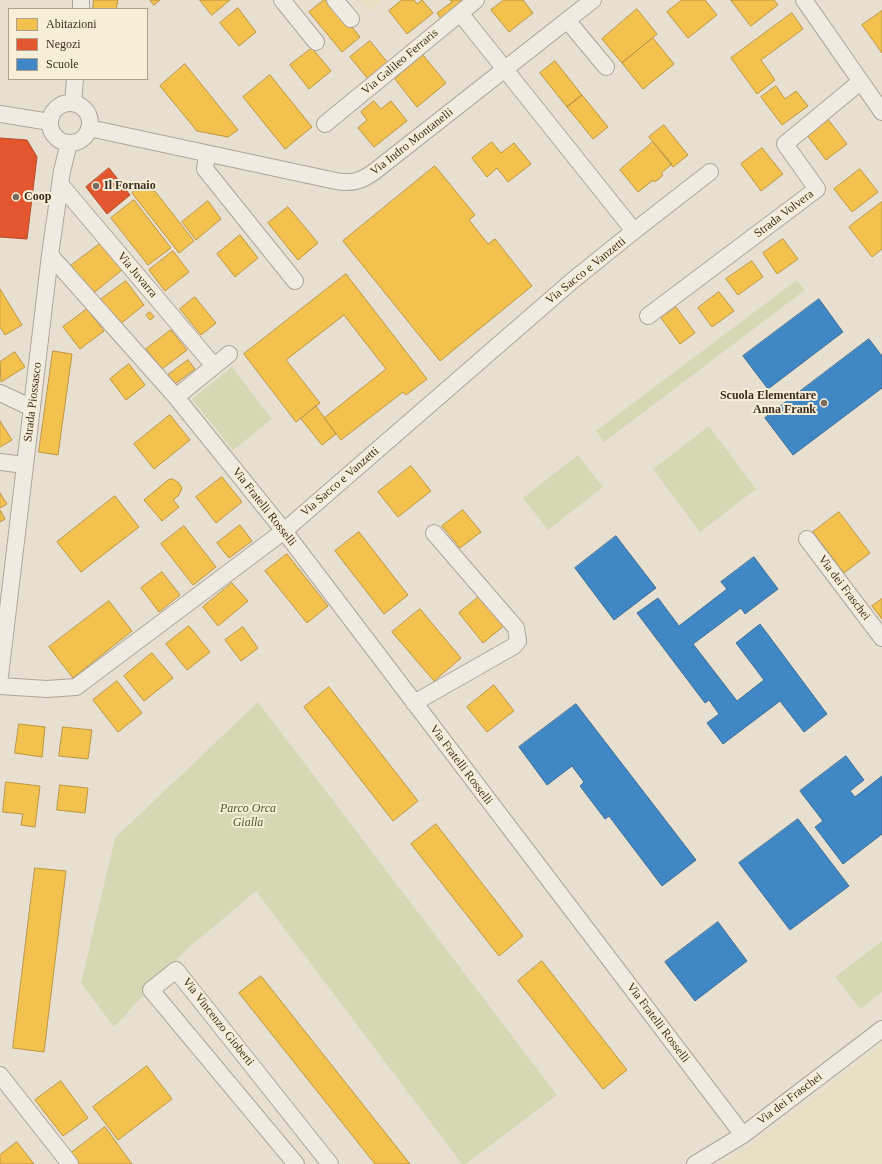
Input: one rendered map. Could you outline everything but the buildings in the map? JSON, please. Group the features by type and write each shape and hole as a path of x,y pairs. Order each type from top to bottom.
{"street":[{"path":"282,0 316,42"},
{"path":"335,0 351,19"},
{"name":"Via Galileo Ferraris","path":"325,124 476,0"},
{"name":"Via Indro Montanelli","path":"89,128 346,183 357,181 375,171 593,0"},
{"path":"804,0 882,112"},
{"name":"Via Sacco e Vanzetti","path":"460,13 634,231"},
{"path":"567,20 606,67"},
{"path":"73,103 75,80"},
{"name":"Strada Volvera","path":"648,316 817,189 785,144 860,82"},
{"path":"66,103 73,103 79,105 88,115 89,128 81,139 69,143 57,138 50,128 50,122 55,110 66,103"},
{"path":"0,114 50,122"},
{"name":"Strada Piossasco","path":"1,666 50,255 60,184 69,143"},
{"path":"207,154 205,169 295,281"},
{"name":"Via Sacco e Vanzetti","path":"0,686 47,689 76,687 284,531 572,281 710,172"},
{"name":"Via Juvarra","path":"60,184 214,366"},
{"name":"Via Fratelli Rosselli","path":"50,255 176,397 284,531 743,1135"},
{"path":"176,397 229,354"},
{"path":"0,393 32,408"},
{"path":"0,462 25,465"},
{"path":"414,703 514,646 518,641 516,628 434,533"},
{"name":"Via dei Fraschei","path":"806,539 882,638"},
{"name":"Via Vincenzo Gioberti","path":"296,1164 152,990 176,970 330,1164"},
{"name":"Via dei Fraschei","path":"695,1164 743,1135 882,1029"},
{"path":"0,1075 5,1088 70,1164"}],"shaded area":[{"path":"359,0 382,0 369,11"},
{"path":"882,1045 882,1164 720,1164 750,1146"}],"green space":[{"path":"797,280 805,290 604,442 596,431"},
{"path":"232,367 272,419 233,450 192,399"},
{"path":"709,426 756,489 700,532 653,469"},
{"path":"578,455 603,487 548,530 523,498"},
{"name":"Parco Orca Gialla","path":"258,702 557,1095 466,1164 462,1164 256,891 186,950 114,1027 81,983 115,838"},
{"path":"882,941 882,992 860,1009 835,977"}],"place":[{"name":"Il Fornaio","path":"96,186"},
{"name":"Coop","path":"16,197"},
{"name":"Scuola Elementare Anna Frank","path":"824,403"}]}
